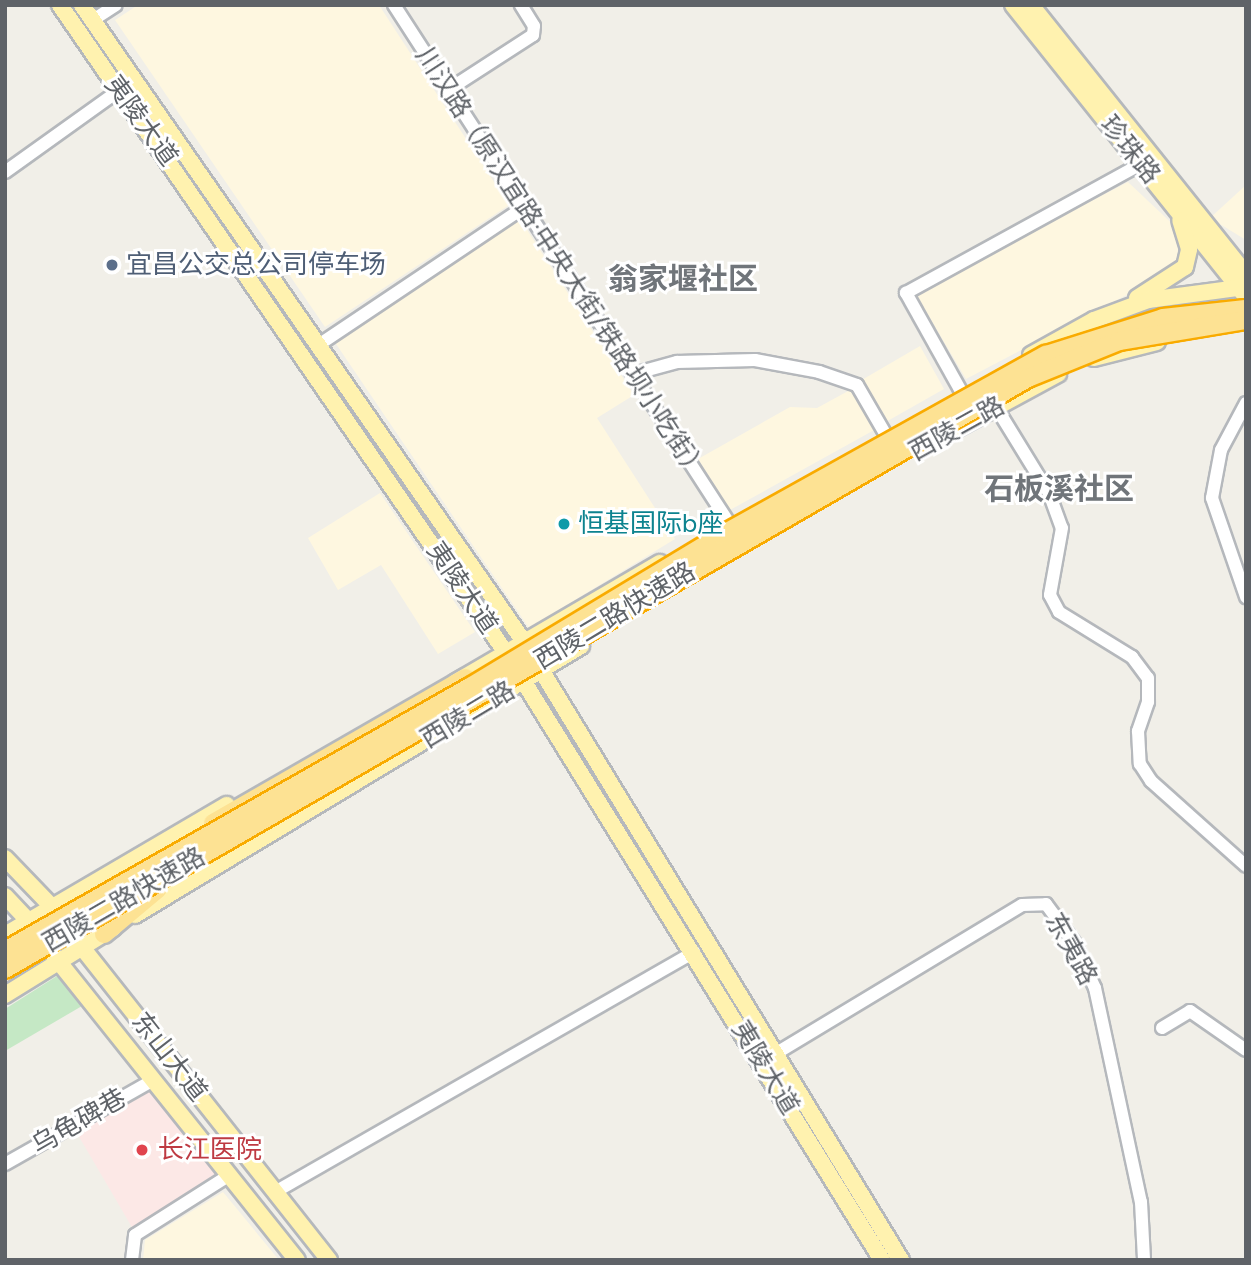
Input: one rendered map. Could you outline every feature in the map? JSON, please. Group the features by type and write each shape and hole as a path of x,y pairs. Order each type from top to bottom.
{"highway":[{"name":"西陵二路快速路","path":"5,951 470,687 722,535 1046,355 1163,318 1246,309"},
{"name":"西陵二路快速路","path":"5,969 1028,378 1119,341 1218,324 1246,324"},
{"path":"68,916 118,878 465,678"},
{"path":"104,934 143,898 180,874 444,724 477,698"}],"main road":[{"name":"夷陵大道","path":"60,5 506,653 694,952 882,1260"},
{"name":"夷陵大道","path":"82,5 320,344 524,642 901,1260"},
{"name":"珍珠路","path":"1013,5 1158,186 1244,286"},
{"name":"珍珠路","path":"1031,5 1218,237 1244,286"},
{"path":"1094,320 1185,267 1185,230 1158,186"},
{"path":"1218,237 1246,260"},
{"name":"西陵二路","path":"5,935 376,720 465,678 729,523 1094,320 1148,300 1244,286"},
{"name":"西陵二路","path":"5,995 744,546 996,407 1095,358 1246,324"},
{"name":"东山大道","path":"5,858 53,905 81,947 329,1260"},
{"name":"东山大道","path":"5,896 30,921 57,961 297,1260"}],"street":[{"path":"93,20 116,5"},
{"name":"川汉路（原汉宜路·中央大街/铁路坝小吃街）","path":"394,5 729,523"},
{"path":"449,90 533,35 534,26 521,5"},
{"path":"5,172 118,91"},
{"path":"962,393 906,293 1141,164"},
{"path":"320,344 525,208"},
{"path":"633,374 677,362 755,360 819,372 857,385 886,435"},
{"path":"1246,403 1221,450 1212,498 1246,597"},
{"path":"996,407 1049,493 1062,528 1050,595 1059,612 1132,657 1148,678 1148,702 1138,731 1140,764 1151,781 1246,866"},
{"name":"东夷路","path":"775,1054 1022,905 1046,905 1074,942 1095,988 1141,1202 1144,1260"},
{"path":"275,1192 694,952"},
{"path":"1162,1028 1190,1011 1246,1049"},
{"name":"乌龟碑巷","path":"5,1164 152,1081"},
{"path":"132,1260 135,1235 228,1176"}],"shaded area":[{"path":"138,5 379,5 509,205 325,327 115,20"},
{"path":"1128,182 1181,232 1178,268 966,379 915,293"},
{"path":"1246,185 1246,240 1210,218"},
{"path":"520,219 634,395 597,418 675,539 529,628 334,341"},
{"path":"920,346 944,389 884,423 860,381"},
{"path":"850,390 876,429 730,510 698,459 790,407 817,408"},
{"path":"380,493 475,632 438,654 381,565 338,590 308,538"},
{"name":"长江医院","path":"143,1080 219,1176 133,1229 71,1123"},
{"path":"223,1192 279,1260 143,1260 145,1240"}],"green space":[{"path":"57,976 82,1006 5,1051 5,1009"}],"place":[{"name":"宜昌公交总公司停车场","path":"112,265"},
{"name":"恒基国际b座","path":"564,524"},
{"name":"长江医院","path":"142,1150"}],"district":[{"name":"翁家堰社区","path":"683,279"},
{"name":"石板溪社区","path":"1059,489"}]}
